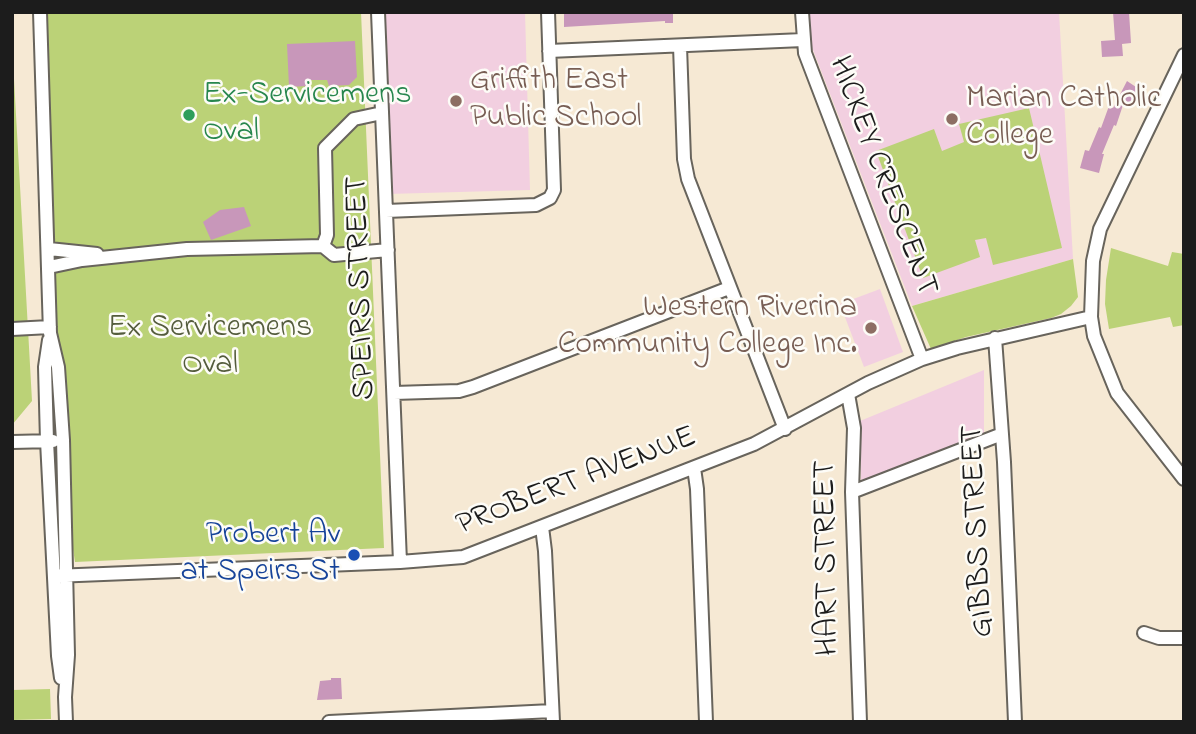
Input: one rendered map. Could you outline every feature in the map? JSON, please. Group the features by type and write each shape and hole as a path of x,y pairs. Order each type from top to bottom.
{"street":[{"path":"40,12 49,249 50,330 45,367 47,441 68,655 66,722"},
{"name":"SPEIRS STREET","path":"378,12 400,562"},
{"path":"386,211 536,205 550,198 554,190 548,12"},
{"name":"HICKEY CRESCENT","path":"802,12 805,53 922,359"},
{"path":"549,51 803,40"},
{"path":"680,46 686,169 729,288 785,429"},
{"path":"1184,55 1100,229 1093,261 1091,317 1094,336 1117,393 1184,479"},
{"path":"323,246 327,235 325,149 354,119 382,113"},
{"path":"49,267 111,256 187,249 323,246 334,255 388,250"},
{"path":"49,249 111,256"},
{"path":"394,393 459,391 473,387 729,288"},
{"name":"PROBERT AVENUE","path":"60,575 400,562 463,557 754,444 848,394 922,359 995,338 1091,317"},
{"path":"12,329 50,330"},
{"path":"50,330 58,367 63,440 60,575"},
{"name":"GIBBS STREET","path":"995,338 1015,722"},
{"name":"HART STREET","path":"848,394 854,428 852,492 860,722"},
{"path":"852,492 1002,434"},
{"path":"12,442 63,440"},
{"path":"695,468 706,722"},
{"path":"330,722 553,716 542,527"},
{"path":"1144,634 1159,638 1184,638"}],"shaded area":[{"name":"Griffith East Public School","path":"383,12 525,12 530,190 388,194"},
{"name":"Marian Catholic College","path":"808,12 1059,12 1073,259 912,306 808,37"},
{"name":"Western Riverina Community College Inc.","path":"880,289 903,352 864,367 840,304"},
{"path":"984,370 984,436 861,484 860,421"}],"green space":[{"name":"Ex Servicemens Oval","path":"42,12 361,12 384,548 75,562 45,367"},
{"path":"12,43 32,401 12,425"},
{"path":"1029,108 1062,248 993,265 986,238 975,240 980,257 923,278 876,151 934,129 942,151 964,142 959,124"},
{"path":"1111,248 1168,266 1172,252 1184,254 1184,325 1173,327 1170,317 1109,329 1105,304"},
{"path":"1073,259 1078,297 1061,314 966,337 931,349 912,306"},
{"path":"50,689 51,719 12,720 12,690"}],"building":[{"path":"564,12 673,12 673,23 665,21 564,27"},
{"path":"1113,12 1129,12 1131,43 1122,44 1123,56 1102,57 1101,41 1115,40"},
{"path":"355,41 357,77 349,85 329,86 327,80 308,80 308,86 289,87 287,44"},
{"path":"1127,81 1139,89 1131,106 1124,102 1102,154 1099,173 1080,168 1085,150 1089,151 1109,106 1113,108"},
{"path":"244,207 251,226 211,240 203,222 220,210"},
{"path":"341,678 342,699 317,700 320,681"}],"place":[{"name":"Griffith East Public School","path":"456,101"},
{"name":"Ex-Servicemens Oval","path":"189,115"},
{"name":"Marian Catholic College","path":"952,119"},
{"name":"Western Riverina Community College Inc.","path":"871,328"},
{"name":"Probert Av at Speirs St","path":"354,555"}]}
